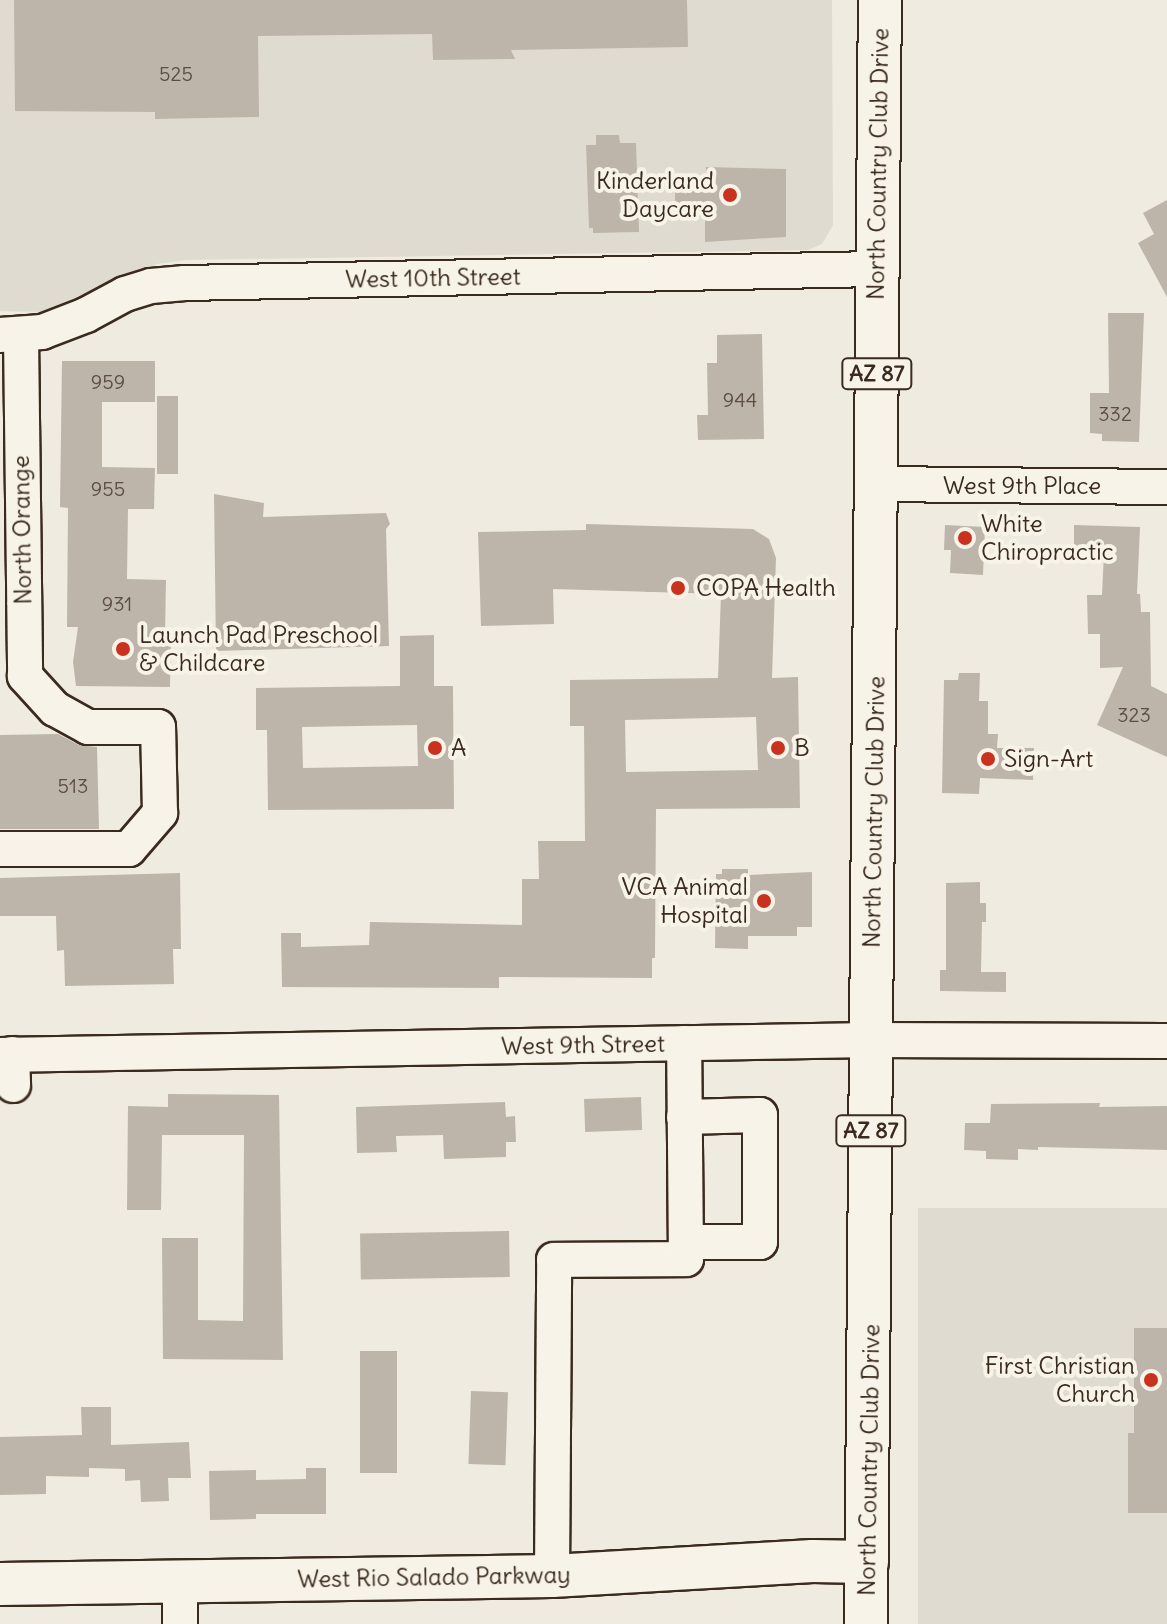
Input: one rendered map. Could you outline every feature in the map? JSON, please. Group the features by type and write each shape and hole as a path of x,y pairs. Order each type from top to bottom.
{"main road":[{"name":"North Country Club Drive","path":"866,1624 880,0"},
{"name":"West Rio Salado Parkway","path":"0,1584 552,1576 813,1561 867,1562"}],"street":[{"name":"West 10th Street","path":"10,335 86,315 125,294 151,286 185,283 876,269"},
{"name":"North Orange","path":"10,335 12,676"},
{"name":"West 9th Place","path":"877,484 1167,487"},
{"path":"0,849 129,849 160,813 158,727 88,727 55,709 12,676"},
{"name":"West 9th Street","path":"8,1065 684,1043 1167,1041"},
{"path":"552,1576 554,1260 686,1259 684,1043"},
{"path":"684,1117 760,1115 760,1242 686,1242"},
{"path":"180,1581 180,1624"}],"shaded area":[{"path":"0,0 832,0 833,225 822,244 808,250 186,260 157,264 73,303 45,312 0,311"},
{"path":"918,1208 1167,1208 1167,1624 918,1624"}],"building":[{"path":"14,0 687,0 688,47 511,50 515,59 433,60 432,34 258,36 259,117 155,119 155,112 15,111"},
{"path":"596,135 619,135 620,143 636,143 639,232 593,233 593,228 589,228 586,145 596,145"},
{"name":"Kinderland Daycare","path":"706,167 786,169 786,237 705,242 705,217 696,217 696,206 675,206 675,185 706,185"},
{"path":"1167,200 1167,297 1138,243 1154,234 1143,213"},
{"path":"1108,313 1144,313 1139,442 1102,441 1102,434 1090,433 1090,393 1109,393"},
{"path":"762,334 764,439 698,440 697,415 708,415 707,363 717,363 717,335"},
{"path":"62,361 155,361 155,402 102,402 102,467 155,468 154,509 128,509 127,579 166,580 165,636 171,636 170,687 76,686 73,662 78,627 67,627 68,508 60,507"},
{"path":"157,396 178,396 178,474 157,474"},
{"path":"214,494 264,503 263,517 386,513 390,524 386,529 389,646 216,651"},
{"path":"586,524 753,529 769,539 776,558 772,678 798,677 800,808 656,809 655,958 652,958 652,978 499,977 499,988 282,987 281,933 301,933 301,947 369,945 370,922 522,925 522,879 539,879 538,841 585,841 584,726 570,726 570,680 718,678 721,594 553,589 554,624 481,626 478,532 586,530","holes":["756,717 758,770 626,772 625,720"]},
{"name":"White Chiropractic","path":"945,525 985,527 983,575 950,573 951,550 944,550"},
{"path":"1074,525 1140,527 1137,594 1140,594 1141,612 1150,612 1151,686 1167,694 1167,757 1097,725 1123,667 1100,668 1100,634 1088,634 1087,595 1102,595 1104,552 1074,551"},
{"name":"A","path":"434,635 434,686 453,686 454,809 268,810 267,730 256,730 256,688 400,686 400,636","holes":["417,725 418,766 303,768 302,727"]},
{"name":"Sign-Art","path":"959,673 980,673 979,701 988,701 988,734 998,734 997,748 1034,748 1033,780 980,778 979,794 942,793 944,680 958,680"},
{"path":"58,734 79,745 97,747 99,829 0,829 0,735"},
{"name":"VCA Animal Hospital","path":"722,869 748,869 748,875 812,872 812,927 797,927 797,936 748,936 748,949 715,948 716,874 722,874"},
{"path":"180,873 181,949 173,949 174,984 65,986 64,950 57,951 56,916 0,916 0,878"},
{"path":"980,882 980,903 986,903 986,922 982,922 981,972 1006,972 1006,992 940,991 940,970 946,970 946,883"},
{"path":"168,1094 279,1095 283,1360 163,1359 162,1238 198,1238 198,1320 243,1321 244,1135 162,1135 161,1210 127,1210 128,1106 168,1107"},
{"path":"641,1097 642,1130 585,1132 584,1099"},
{"path":"505,1102 506,1117 515,1116 516,1142 506,1142 506,1157 444,1159 443,1135 396,1136 397,1152 357,1153 356,1107"},
{"path":"1100,1103 1099,1107 1167,1106 1167,1150 1038,1147 1038,1150 1018,1149 1018,1160 986,1159 986,1151 964,1150 965,1123 990,1123 991,1104"},
{"path":"509,1231 510,1277 361,1280 360,1234"},
{"name":"First Christian Church","path":"1134,1328 1167,1328 1167,1513 1128,1513 1128,1433 1134,1433"},
{"path":"360,1351 397,1351 397,1473 360,1473"},
{"path":"471,1391 508,1392 505,1465 468,1464"},
{"path":"81,1407 111,1407 111,1445 189,1442 191,1478 168,1478 169,1501 141,1502 140,1480 125,1481 125,1469 89,1468 89,1477 46,1476 46,1494 0,1495 0,1437 82,1435"},
{"path":"306,1468 326,1468 326,1514 256,1514 256,1519 210,1520 209,1471 256,1470 256,1480 306,1479"}],"place":[{"name":"Kinderland Daycare","path":"730,195"},
{"name":"White Chiropractic","path":"965,538"},
{"name":"COPA Health","path":"678,588"},
{"name":"Launch Pad Preschool & Childcare","path":"123,649"},
{"name":"A","path":"435,748"},
{"name":"B","path":"778,748"},
{"name":"Sign-Art","path":"988,759"},
{"name":"VCA Animal Hospital","path":"764,901"},
{"name":"First Christian Church","path":"1151,1380"}]}
